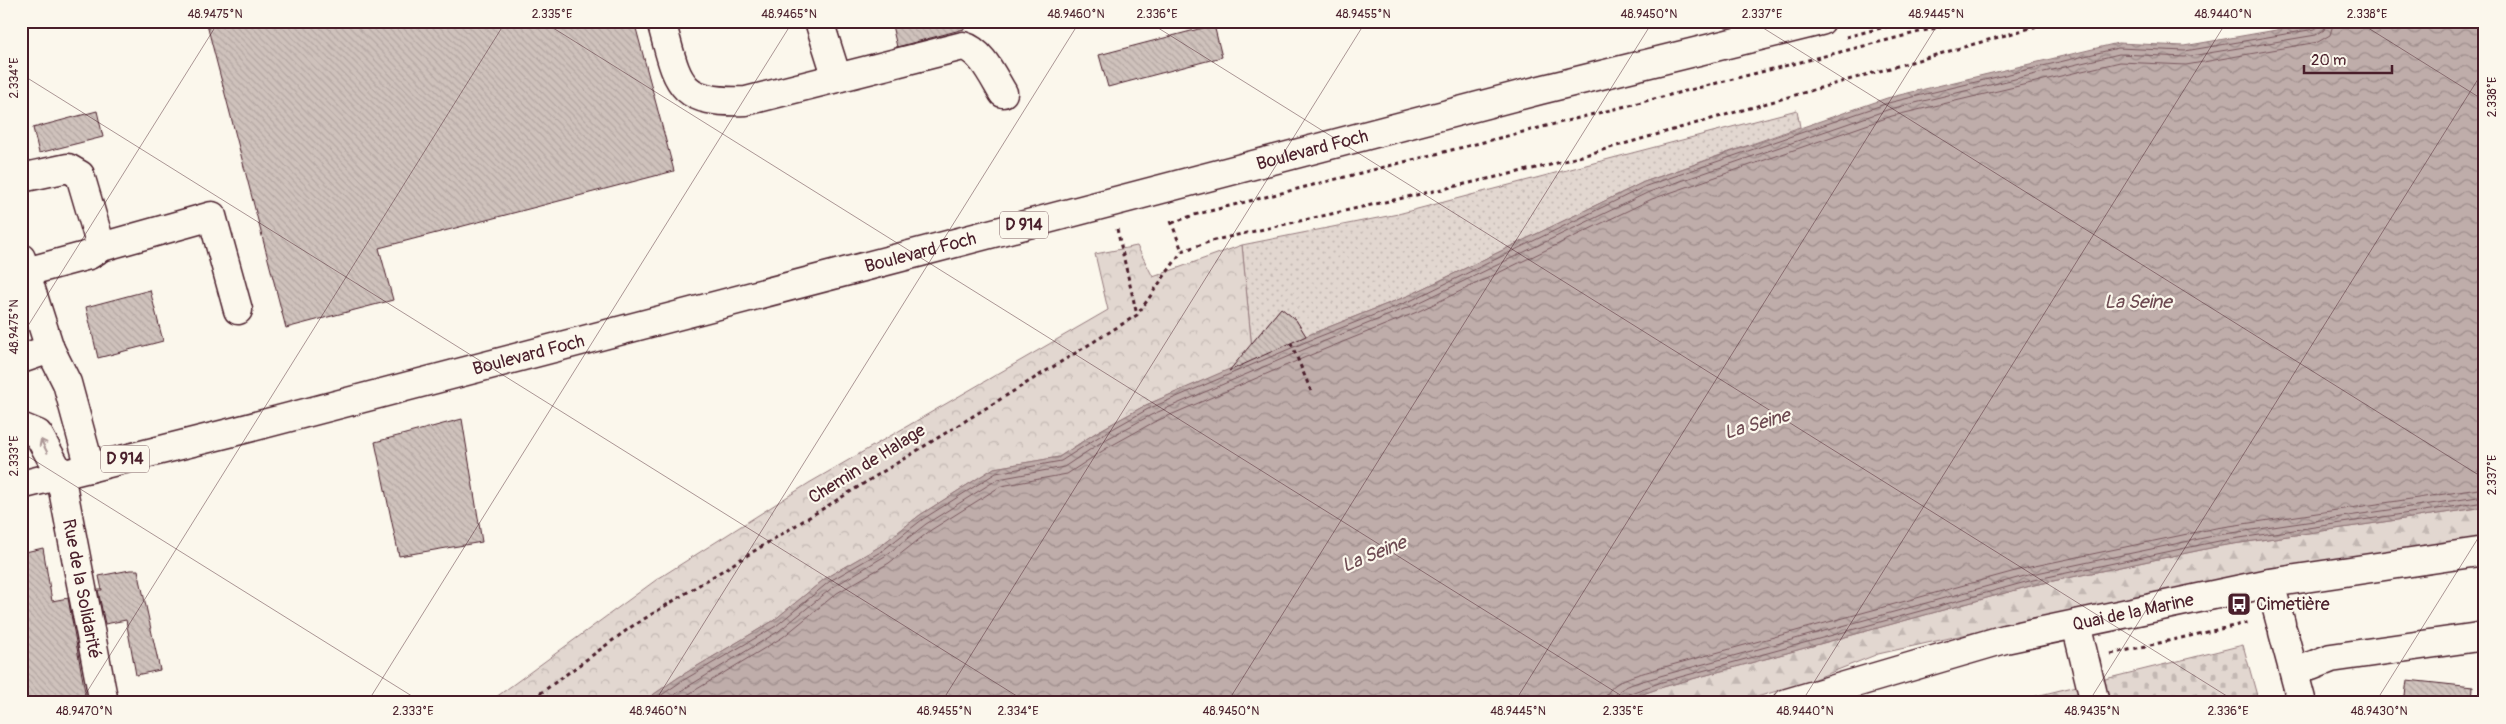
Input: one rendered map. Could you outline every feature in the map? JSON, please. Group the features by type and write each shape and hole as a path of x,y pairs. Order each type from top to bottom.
{"main road":[{"path":"661,21 678,79 686,89 710,101 746,101 963,46 971,48 982,59 1003,93"},
{"path":"819,21 838,78"},
{"name":"Boulevard Foch","path":"21,484 90,468 1540,90 1820,21"},
{"path":"21,178 68,168 74,170 80,175 100,243 97,250 89,255 24,265 50,348 67,383 90,468"},
{"path":"100,243 105,246 212,216 238,310"},
{"path":"21,359 50,348"},
{"name":"Rue de la Solidarité","path":"21,427 38,434 60,474 104,703"},
{"name":"Quai de la Marine","path":"1787,703 1853,694 2006,638 2270,583 2485,551"},
{"path":"2270,583 2302,703"},
{"path":"2076,624 2085,660 2091,702"},
{"path":"2311,666 2330,658 2485,636"}],"path":[{"path":"1963,21 1203,213 1172,223 1182,251 1224,238 1550,165 2055,21"},
{"path":"1115,221 1137,315"},
{"name":"Chemin de Halage","path":"526,703 631,627 1137,315 1182,251"},
{"path":"1291,343 1311,391"},
{"path":"2085,660 2281,624"}],"green space":[{"path":"1797,110 1800,127 1644,182 1410,295 1306,336 1296,320 1281,308 1252,343 1260,357 1253,360 1242,245 1398,214"},
{"path":"1242,245 1253,360 1146,405 1097,432 1059,457 994,468 920,515 879,547 827,577 773,621 679,677 641,703 488,703 656,580 809,483 1108,310 1095,254 1137,246 1153,277"},
{"path":"2485,507 2485,540 2178,589 2075,610 1878,654 1807,682 1737,703 1617,703 1663,687 2034,585 2220,546"},
{"path":"2243,645 2259,703 2008,703"}],"water":[{"name":"La Seine","path":"2328,21 2485,21 2485,507 2220,546 2034,585 1663,687 1617,703 641,703 679,677 773,621 827,577 879,547 920,515 994,468 1059,457 1097,432 1146,405 1306,336 1410,295 1644,182 1887,98 2118,43 2184,46"}],"building":[{"path":"206,21 634,21 674,171 379,248 393,300 286,328"},
{"path":"891,21 963,21 964,29 897,47"},
{"path":"1214,25 1222,57 1108,87 1099,55"},
{"path":"97,111 103,137 39,153 33,128"},
{"path":"150,290 163,341 98,358 86,307"},
{"path":"1281,308 1296,320 1306,336 1229,371"},
{"path":"462,419 482,542 399,556 375,442"},
{"path":"43,548 52,601 68,598 87,703 21,703 21,553"},
{"path":"138,570 160,670 136,675 126,620 105,624 98,590 102,590 99,576"},
{"path":"2407,680 2473,687 2472,703 2404,703"}],"place":[{"name":"Cimetière","path":"2239,604"}]}
